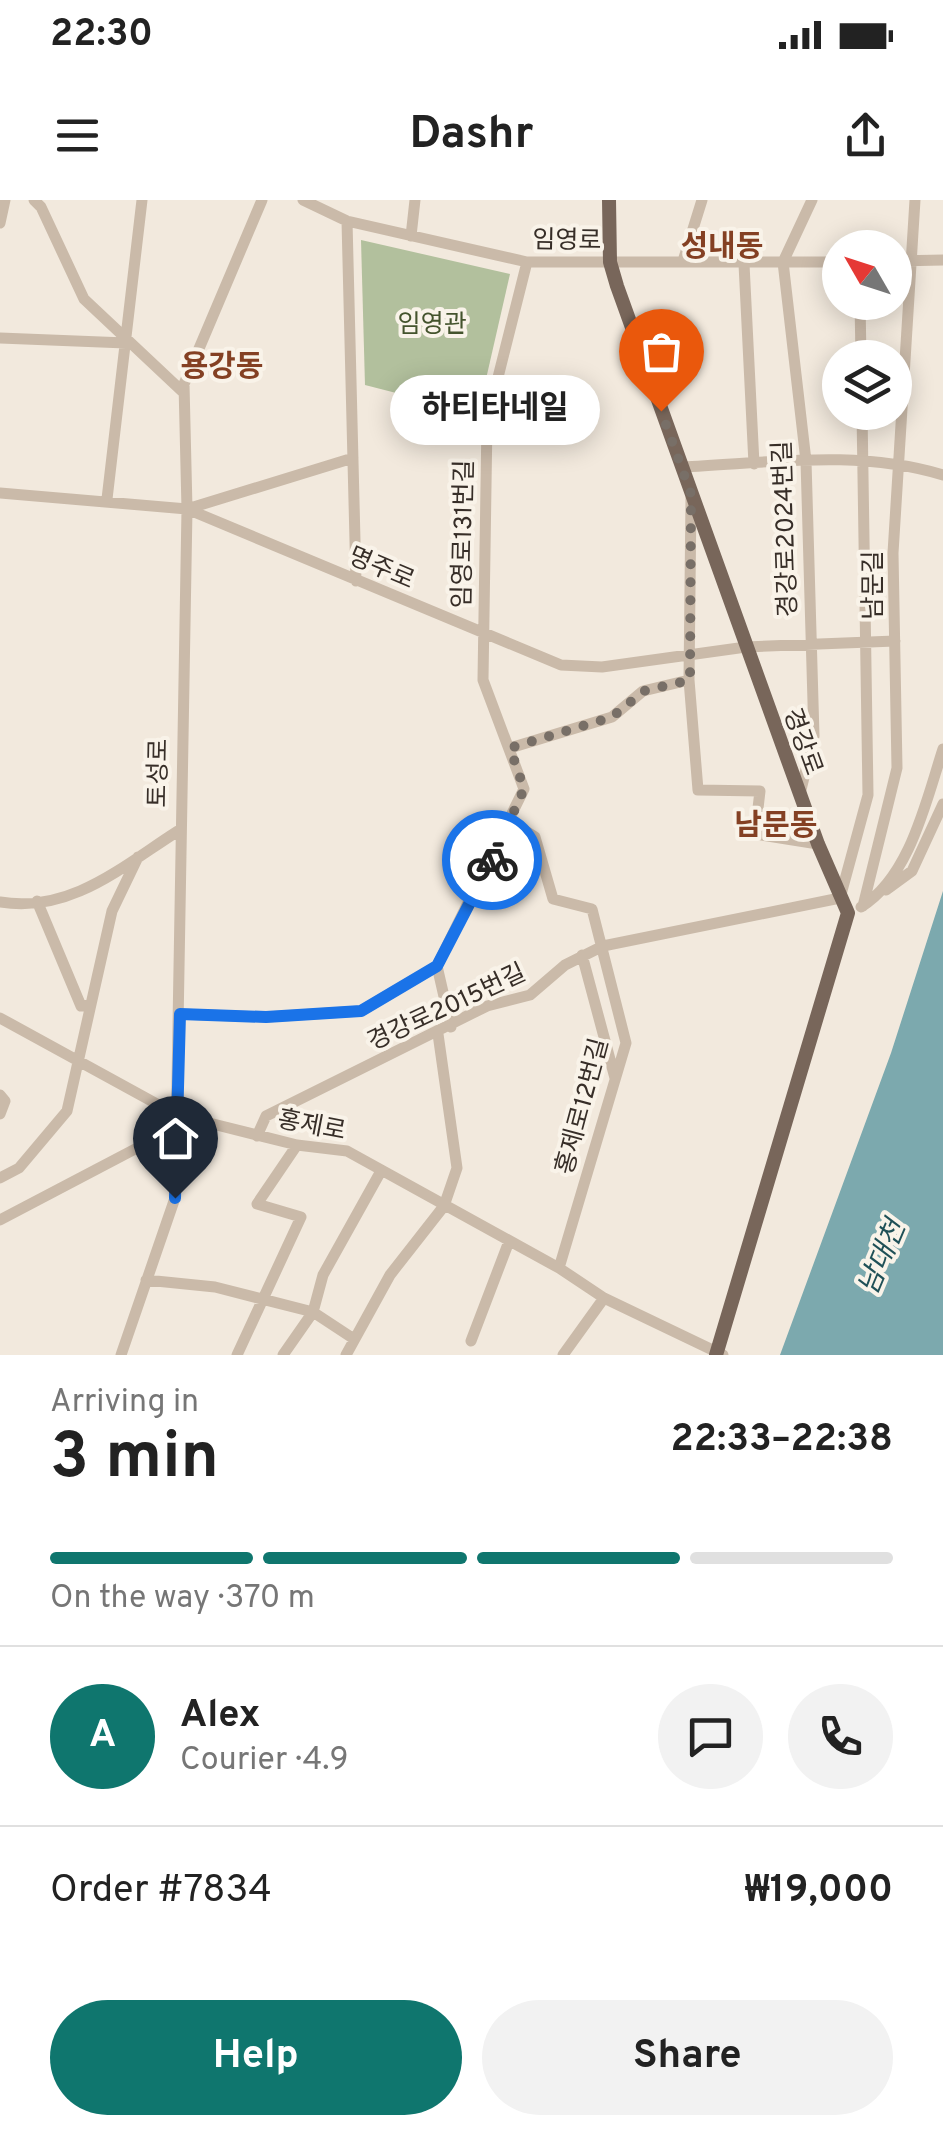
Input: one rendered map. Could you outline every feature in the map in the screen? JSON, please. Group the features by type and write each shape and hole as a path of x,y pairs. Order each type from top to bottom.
{"main road":[{"name":"경강로","path":"608,200 610,262 818,844 848,913"},
{"path":"719,1354 848,913"}],"street":[{"path":"0,223 6,200"},
{"path":"34,200 41,207 84,299 126,343 184,393"},
{"path":"106,499 142,200"},
{"name":"토성로","path":"121,1355 175,1198 186,509 184,393 262,200"},
{"name":"임영로","path":"303,200 347,221 527,262 822,262"},
{"path":"411,236 415,200"},
{"path":"683,261 702,200"},
{"path":"784,262 812,200"},
{"name":"남문길","path":"912,249 916,200"},
{"path":"347,221 356,580"},
{"path":"912,261 943,260"},
{"name":"임영로131번길","path":"437,966 524,789 483,680 483,633 488,421 527,262"},
{"name":"경강로2024번길","path":"784,262 806,461 812,647 814,736 800,794"},
{"path":"744,264 754,464"},
{"name":"남문길","path":"863,906 897,768 893,552 908,320"},
{"path":"0,338 126,343"},
{"path":"840,898 868,796 862,430"},
{"path":"682,467 862,457 900,462 943,476"},
{"path":"186,509 353,458"},
{"name":"명주로","path":"0,494 106,499 186,509 561,665 602,668 746,646 812,647 895,641"},
{"path":"691,494 690,680 698,790 760,791 756,834 818,844"},
{"path":"510,748 612,717 644,691 690,680"},
{"path":"882,893 911,838 943,749"},
{"path":"848,913 912,871 943,804"},
{"name":"홍제로12번길","path":"511,822 536,837 553,899 592,908 626,1043 560,1268"},
{"path":"0,902 38,901 88,892 178,831"},
{"path":"0,1178 19,1168 67,1111 112,911 138,857"},
{"name":"경강로2015번길","path":"257,1136 266,1116 438,1034 487,1006 530,995 582,956 603,946 840,898"},
{"path":"38,901 82,1007 90,1005"},
{"path":"582,956 615,1078"},
{"path":"180,1014 266,1017 361,1011 437,966 450,1027"},
{"name":"홍제로","path":"0,1018 177,1114 296,1145 347,1152 508,1244 560,1268 604,1298 719,1354"},
{"path":"346,1355 390,1274 444,1206 457,1168 438,1034"},
{"path":"0,1095 5,1101 0,1114"},
{"path":"0,1220 158,1137 177,1114"},
{"path":"237,1355 301,1217 258,1204 296,1145"},
{"path":"282,1355 313,1312 323,1275 381,1171"},
{"path":"471,1341 508,1244"},
{"path":"146,1280 214,1288 313,1312 354,1339"},
{"path":"563,1355 604,1298"}],"green space":[{"name":"임영관","path":"361,240 510,274 478,414 365,385"}],"water":[{"name":"남대천","path":"943,891 943,1355 780,1355 891,1053"}],"way so far":[{"path":"492,860 524,789 510,748 612,717 644,691 690,680 691,494 661,411"}],"place":[{"name":"하티타네일","path":"661,411"}],"district":[{"name":"성내동","path":"722,246"},
{"name":"용강동","path":"222,366"},
{"name":"남문동","path":"776,825"}],"route":[{"path":"175,1198 180,1014 266,1017 361,1011 437,966 492,860"}]}
